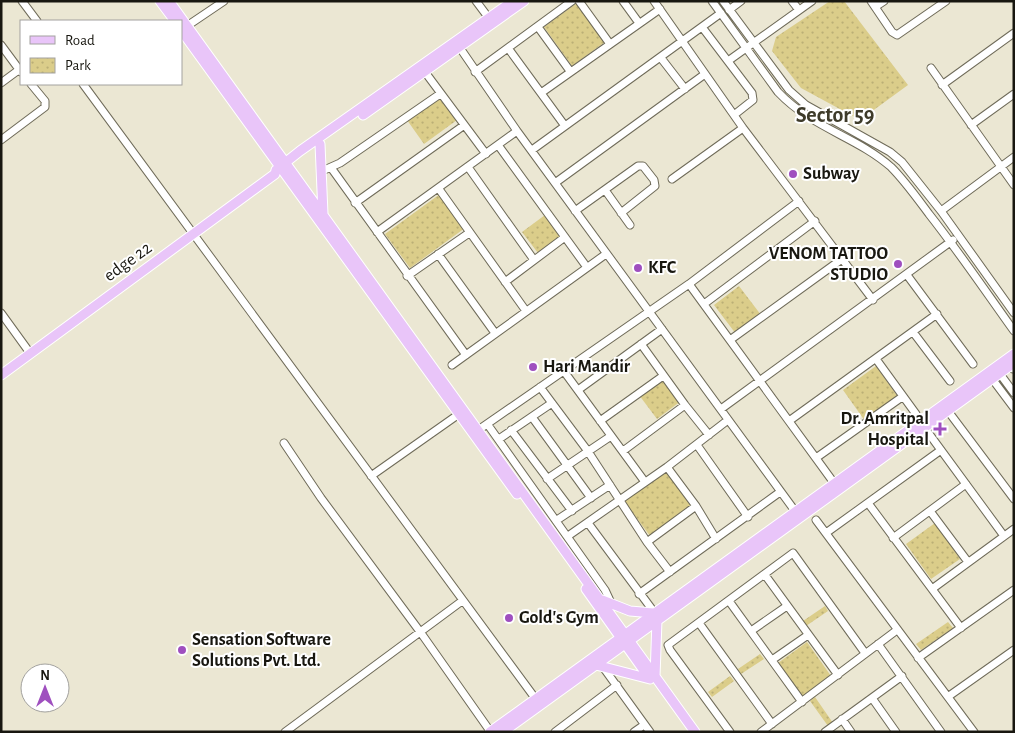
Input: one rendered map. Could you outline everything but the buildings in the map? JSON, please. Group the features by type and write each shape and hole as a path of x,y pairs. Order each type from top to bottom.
{"main road":[{"path":"160,1 174,20"},
{"path":"169,1 180,20"},
{"path":"283,168 460,48 513,1"},
{"path":"283,168 491,22 524,1"},
{"path":"184,28 459,414 476,432 600,598 625,639"},
{"path":"320,144 327,170 323,214"},
{"path":"283,168 323,214 476,432 653,678 695,732"},
{"name":"edge 22","path":"1,375 283,168"},
{"path":"600,598 612,605 654,615 948,411 1014,354"},
{"path":"490,732 535,698 625,639 654,615 834,483 994,373 1014,363"},
{"path":"654,615 653,678 688,732"},
{"path":"503,732 599,666 625,639"},
{"path":"599,666 653,678"}],"street":[{"path":"22,1 36,20"},
{"path":"184,28 224,1"},
{"path":"476,1 491,22"},
{"path":"475,72 572,1"},
{"path":"579,1 610,44"},
{"path":"623,1 639,24"},
{"path":"654,1 743,128 873,300"},
{"path":"712,1 790,105 824,128 890,167 951,242 1014,331"},
{"path":"723,1 789,90 806,105 896,156 941,211 1014,313"},
{"path":"729,10 741,1"},
{"path":"792,1 799,10"},
{"path":"728,61 812,1"},
{"path":"884,1 873,4 892,32 897,35 946,1"},
{"path":"541,93 660,9"},
{"path":"532,150 721,13"},
{"path":"538,27 570,71"},
{"path":"702,27 752,93 753,100 734,115"},
{"path":"942,85 1014,33"},
{"path":"1,44 20,70 1,83"},
{"path":"460,48 517,131 795,511"},
{"path":"508,48 565,126"},
{"path":"661,58 685,89"},
{"path":"930,68 1014,185"},
{"path":"425,72 463,126 486,154"},
{"path":"555,183 706,74"},
{"path":"1,140 45,107 45,102 32,85"},
{"path":"84,85 535,698"},
{"path":"440,94 327,170 377,232 466,355"},
{"path":"971,125 1014,94"},
{"path":"355,203 463,126"},
{"path":"672,178 743,128"},
{"path":"377,232 517,131"},
{"path":"498,146 586,266"},
{"path":"941,211 1014,157"},
{"path":"575,211 638,166 645,167 654,180 655,186 621,213"},
{"path":"468,167 534,260"},
{"path":"439,189 526,311"},
{"path":"605,190 630,225"},
{"path":"476,432 562,370 690,284 799,201"},
{"path":"704,304 815,221"},
{"path":"407,276 469,233"},
{"path":"721,409 959,236"},
{"path":"505,282 566,237"},
{"path":"438,254 496,334"},
{"path":"452,365 586,266 606,254"},
{"path":"730,340 842,259"},
{"path":"907,275 973,364"},
{"path":"690,284 759,382 834,483"},
{"path":"1,313 30,353"},
{"path":"788,421 937,314"},
{"path":"578,390 662,329"},
{"path":"913,332 950,381"},
{"path":"642,344 663,376 709,435"},
{"path":"876,359 916,414"},
{"path":"562,370 645,482"},
{"path":"994,373 1014,393"},
{"path":"994,373 1014,408"},
{"path":"600,421 663,376"},
{"path":"540,387 588,450 647,542 670,572"},
{"path":"816,458 902,397"},
{"path":"499,439 552,403"},
{"path":"623,452 685,405"},
{"path":"948,411 1014,499"},
{"path":"371,476 459,414"},
{"path":"532,417 591,498"},
{"path":"568,536 667,467 728,420"},
{"path":"488,424 605,590 612,605"},
{"path":"512,430 572,511"},
{"path":"927,431 1004,536"},
{"path":"547,479 611,436"},
{"path":"284,443 321,498 421,633 490,732"},
{"path":"697,445 748,517"},
{"path":"826,533 941,450"},
{"path":"667,467 696,506 716,539"},
{"path":"893,538 966,484"},
{"path":"557,520 610,485"},
{"path":"639,594 780,492"},
{"path":"868,503 961,628"},
{"path":"647,542 696,506"},
{"path":"930,512 968,562"},
{"path":"816,520 974,732"},
{"path":"588,523 654,615"},
{"path":"932,588 1014,529"},
{"path":"730,732 668,648 670,643 765,576 794,553 865,653"},
{"path":"765,576 838,675"},
{"path":"918,658 1014,590"},
{"path":"285,732 462,601"},
{"path":"730,601 802,702"},
{"path":"752,632 787,606"},
{"path":"699,623 772,724"},
{"path":"761,732 897,630"},
{"path":"772,660 808,635"},
{"path":"878,644 941,732"},
{"path":"949,696 1014,650"},
{"path":"599,666 617,685 650,732"},
{"path":"825,732 902,676"},
{"path":"555,732 617,685"},
{"path":"872,698 896,732"},
{"path":"842,719 851,732"},
{"path":"634,732 644,725"}],"green space":[{"path":"830,1 844,1 908,85 860,120 801,88 772,51 776,37"},
{"path":"577,3 605,42 572,66 544,27"},
{"path":"439,96 457,120 424,144 407,120"},
{"path":"440,194 465,228 410,268 385,234"},
{"path":"545,215 561,236 538,253 522,232"},
{"path":"739,286 761,315 736,334 714,305"},
{"path":"876,366 898,397 865,421 843,390"},
{"path":"663,377 681,401 657,419 639,395"},
{"path":"667,471 692,505 650,536 624,501"},
{"path":"935,523 960,559 931,579 906,544"},
{"path":"825,606 828,611 806,626 803,621"},
{"path":"948,622 953,628 921,650 916,644"},
{"path":"807,642 831,676 802,697 778,663"},
{"path":"760,654 764,659 741,674 738,669"},
{"path":"730,676 734,681 712,697 708,692"},
{"path":"815,697 833,723 828,726 810,701"}],"place":[{"name":"Subway","path":"793,174"},
{"name":"VENOM TATTOO STUDIO","path":"898,264"},
{"name":"KFC","path":"638,268"},
{"name":"Hari Mandir","path":"533,367"},
{"name":"Dr. Amritpal Hospital","path":"940,429"},
{"name":"Gold's Gym","path":"509,618"},
{"name":"Sensation Software Solutions Pvt. Ltd.","path":"182,650"}],"district":[{"name":"Sector 59","path":"835,115"}]}
